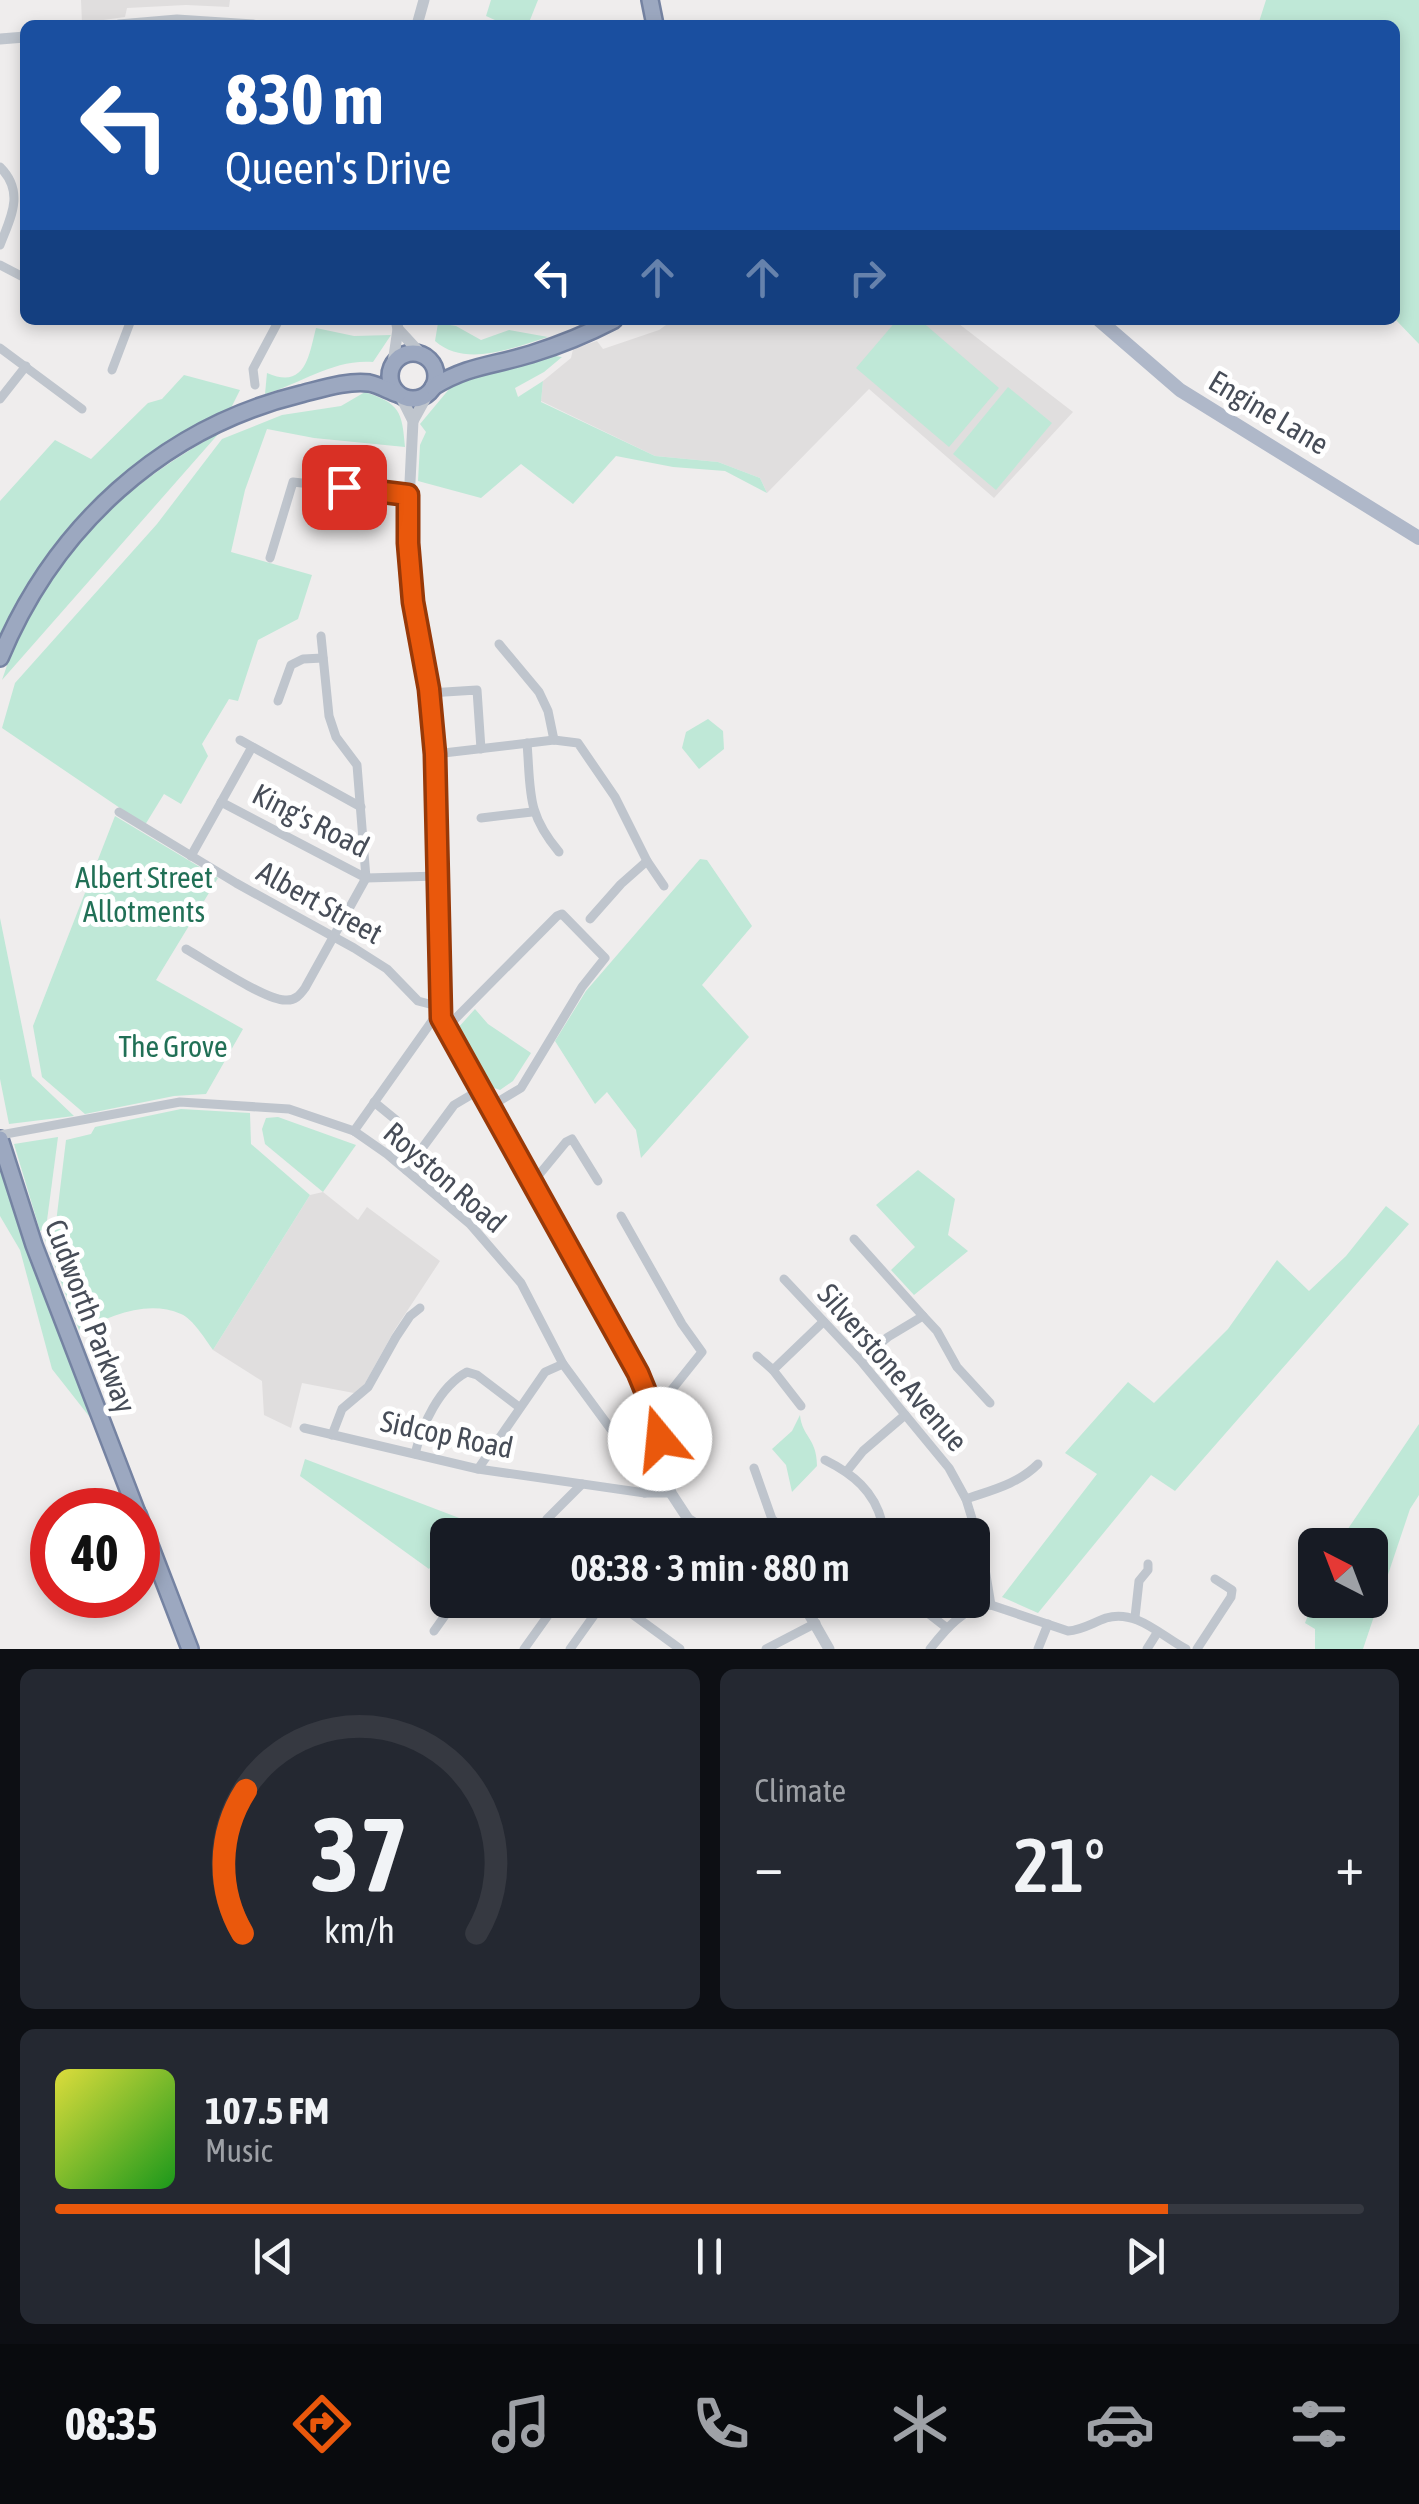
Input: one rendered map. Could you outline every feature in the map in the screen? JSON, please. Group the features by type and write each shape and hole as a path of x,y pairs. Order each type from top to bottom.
{"highway":[{"path":"0,658 44,573 102,502 148,464 214,426 264,404 313,391 368,383 415,398 469,368 555,346 603,325"},
{"path":"368,383 405,354 469,368"},
{"path":"423,355 434,367 431,390"},
{"path":"392,365 389,378 399,394"},
{"name":"Cudworth Parkway","path":"0,1137 32,1238 128,1488"},
{"name":"Cudworth Parkway","path":"160,1571 190,1649"}],"main road":[{"name":"Engine Lane","path":"1104,325 1180,390 1419,538"}],"street":[{"path":"0,168 13,185 14,210 0,246"},
{"path":"13,185 20,181"},
{"path":"112,370 129,325"},
{"path":"256,385 253,369 276,325"},
{"path":"397,325 423,355"},
{"path":"392,365 397,325"},
{"path":"0,348 82,409"},
{"path":"0,399 26,366"},
{"path":"431,390 413,422 408,543 435,754 442,1016 638,1373 654,1412 671,1493 687,1518"},
{"path":"399,394 413,422"},
{"path":"270,558 293,482 408,495"},
{"path":"186,949 268,995 286,1000 300,994 366,878 356,765 336,737 329,716 321,636"},
{"path":"500,644 539,692 554,740"},
{"path":"278,701 291,665 303,659 323,658"},
{"path":"430,693 477,690 480,749"},
{"path":"240,740 360,808"},
{"path":"435,754 554,740 578,744 615,797 664,886"},
{"path":"527,743 532,812 559,852"},
{"path":"191,856 252,747"},
{"name":"King's Road","path":"221,802 366,878 439,876"},
{"name":"Albert Street","path":"119,812 381,965 418,1001 442,1016"},
{"path":"482,818 532,812"},
{"path":"590,919 620,884 648,861"},
{"path":"354,1131 432,1021 442,1016 455,1019 562,914 605,958 582,987 521,1088 491,1106"},
{"path":"406,1170 454,1105 481,1089"},
{"name":"Royston Road","path":"0,1137 180,1102 289,1109 354,1131 470,1224 521,1282 563,1364 638,1466 646,1493"},
{"path":"374,1102 396,1120"},
{"path":"534,1182 566,1142 572,1140 598,1180"},
{"path":"621,1216 702,1352 654,1412"},
{"path":"854,1239 938,1331 956,1367 990,1404"},
{"name":"Silverstone Avenue","path":"784,1280 860,1360 949,1468 966,1499 982,1552 991,1605"},
{"path":"332,1435 342,1409 368,1387 396,1337 420,1308"},
{"path":"860,1360 923,1316"},
{"path":"774,1370 823,1322"},
{"path":"758,1356 802,1406"},
{"path":"478,1469 544,1372 563,1364"},
{"path":"415,1454 428,1418 458,1377 467,1372 477,1374 520,1406"},
{"path":"847,1471 863,1451 905,1415"},
{"name":"Sidcop Road","path":"304,1428 478,1469 646,1493"},
{"path":"826,1460 847,1471 877,1504 881,1518"},
{"path":"966,1499 1012,1483 1038,1464"},
{"path":"754,1468 772,1518"},
{"path":"549,1518 582,1484"},
{"path":"646,1493 671,1493"},
{"path":"1135,1617 1139,1581 1148,1564"},
{"path":"1197,1649 1232,1590 1215,1579"},
{"path":"930,1649 966,1613 991,1605 1068,1631 1081,1630 1114,1616 1135,1617 1186,1649"},
{"path":"434,1631 443,1618"},
{"path":"524,1649 546,1618"},
{"path":"570,1649 593,1618"},
{"path":"640,1618 665,1645 680,1649"},
{"path":"813,1618 829,1649"},
{"path":"935,1618 948,1628"},
{"path":"766,1649 816,1623"},
{"path":"1038,1649 1048,1624"},
{"path":"1147,1649 1157,1633"}],"shaded area":[{"path":"81,0 230,0 229,7 127,8 125,17 82,20"},
{"path":"666,325 960,325 1073,412 994,498 869,389 767,493 760,478 718,462 655,456 541,401 543,381 571,358 573,349 597,341 603,349"},
{"path":"323,1192 358,1220 367,1207 440,1261 359,1394 302,1383 291,1428 264,1415 262,1381 213,1350 310,1195"}],"green space":[{"path":"491,0 538,0 530,20 495,20 486,16"},
{"path":"1266,0 1419,0 1419,344 1400,324 1400,20 1260,20"},
{"path":"438,325 456,326 481,340 509,330 548,337 475,354 447,349 435,341"},
{"path":"893,325 926,325 999,388 949,447 856,368"},
{"path":"316,328 354,336 391,335 373,362 331,368 265,394 267,373 290,377 304,367"},
{"path":"562,357 515,388 518,397 543,381 541,402 655,456 718,462 760,478 767,493 725,471 673,467 616,456 573,504 521,464 481,498 418,481 420,445 426,432 420,424 455,382"},
{"path":"184,375 240,390 230,410 158,451 87,506 36,574 0,642 0,501 55,440 91,459 148,403 162,399"},
{"path":"1008,387 1052,423 996,490 953,454"},
{"path":"365,392 397,410 405,447 267,429 245,490 231,552 312,575 298,619 258,640 238,701 229,699 202,744 208,756 181,804 164,794 145,825 2,728 15,683 157,524 222,439 282,415 341,406"},
{"path":"220,432 2,680 23,622 62,561 132,490"},
{"path":"708,719 723,731 724,749 699,769 682,748 686,732"},
{"path":"115,816 218,878 156,980 243,1029 206,1094 174,1096 85,1114 42,1077 33,1026"},
{"path":"700,859 707,860 752,926 702,985 749,1037 641,1158 636,1130 607,1092 595,1104 555,1041 586,991"},
{"path":"0,918 32,1076 74,1116 9,1124 0,1079"},
{"path":"475,1009 488,1024 531,1053 513,1081 500,1090 489,1086 457,1029"},
{"path":"181,1109 250,1113 251,1144 310,1195 213,1350 190,1320 155,1308 129,1312 79,1330 44,1237 55,1231 66,1140 91,1134 95,1127"},
{"path":"278,1117 356,1145 323,1192 265,1144 262,1129 266,1118"},
{"path":"58,1137 46,1228 40,1231 14,1144"},
{"path":"0,1165 21,1235 96,1425 52,1369 20,1250 0,1216"},
{"path":"918,1170 955,1199 948,1235 968,1251 914,1295 891,1270 915,1247 876,1205"},
{"path":"1386,1206 1409,1224 1175,1491 1151,1475 1038,1613 1002,1597 1097,1474 1065,1453 1128,1382 1154,1403 1228,1329 1277,1260 1309,1291 1346,1256"},
{"path":"800,1415 815,1449 817,1466 792,1492 786,1465 772,1449 792,1431"},
{"path":"1419,1424 1419,1495 1410,1509 1388,1575 1388,1528 1349,1528"},
{"path":"305,1459 459,1518 430,1518 429,1569 300,1476"},
{"path":"1307,1618 1373,1618 1363,1649 1315,1649 1315,1629 1305,1623"}],"route":[{"path":"344,487 408,495 413,602 429,689 435,754 441,1018 638,1373 660,1439"}],"park label":[{"name":"Albert Street Allotments","path":"144,894"},
{"name":"The Grove","path":"173,1046"}]}
